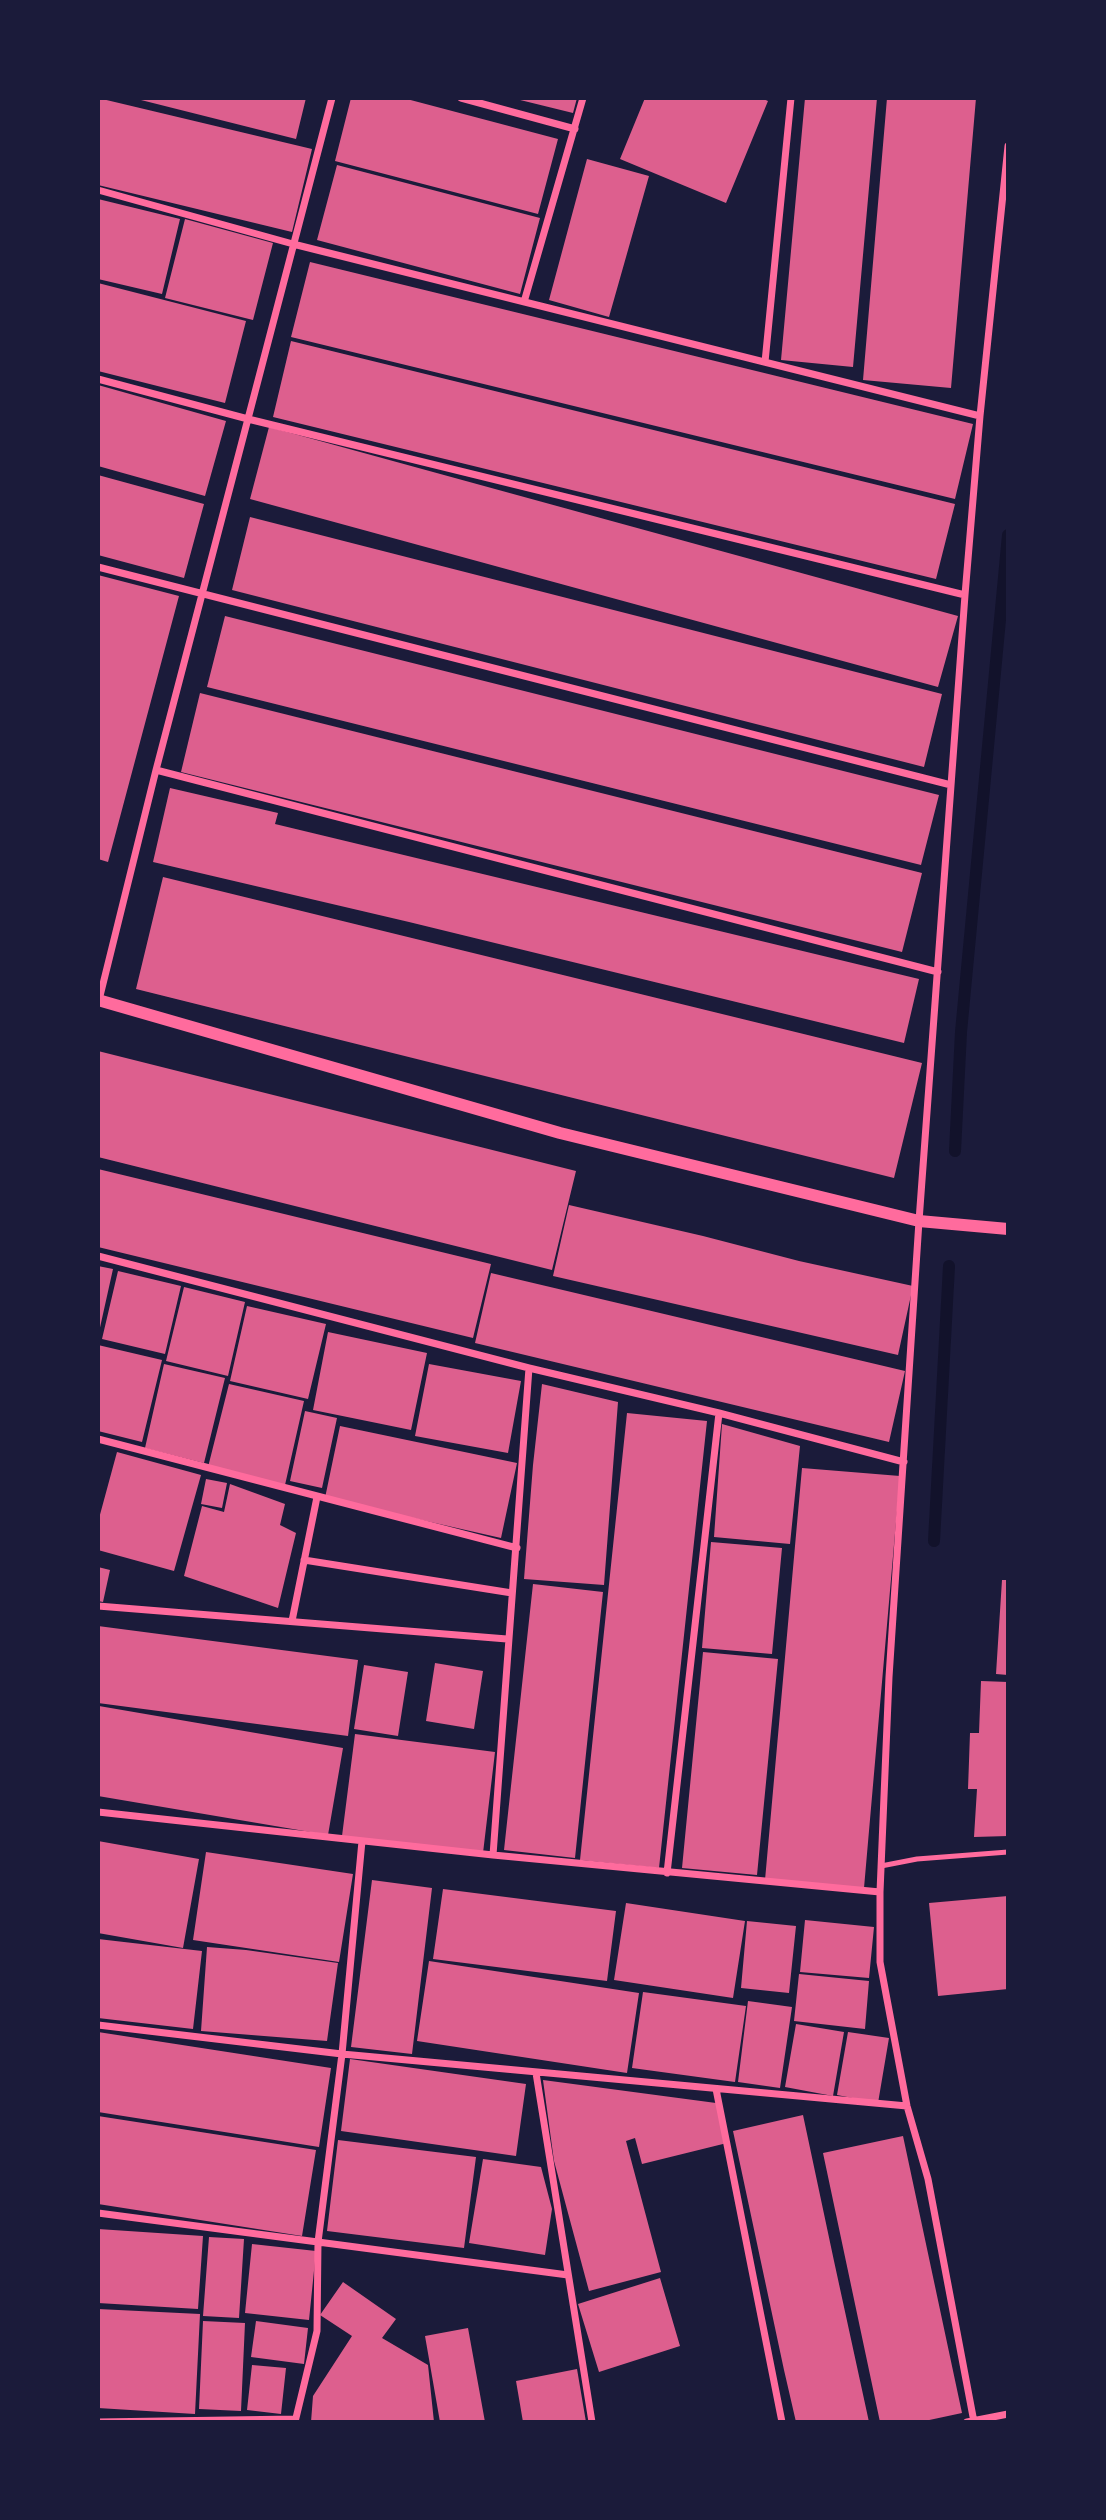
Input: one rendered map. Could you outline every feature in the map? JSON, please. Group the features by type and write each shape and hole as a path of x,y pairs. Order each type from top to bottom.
{"street":[{"path":"332,98 201,594 99,1000 560,1133 919,1221 1008,1229"},
{"path":"461,98 575,129"},
{"path":"524,302 583,98"},
{"path":"765,362 791,98"},
{"path":"1008,146 980,416 965,596 919,1221 889,1677 880,1892 880,1962 906,2106 928,2179 972,2421 1008,2414"},
{"path":"98,190 293,244 980,416"},
{"path":"98,379 247,419 965,596"},
{"path":"98,567 951,785"},
{"path":"156,770 938,972"},
{"path":"98,1256 904,1462"},
{"path":"493,1855 529,1368"},
{"path":"667,1873 719,1413"},
{"path":"98,1439 517,1548"},
{"path":"292,1622 317,1497"},
{"path":"304,1560 512,1593"},
{"path":"98,1606 507,1639"},
{"path":"98,1812 362,1842 880,1892"},
{"path":"98,2422 295,2421 317,2331 318,2242 342,2054 362,1842"},
{"path":"98,2025 342,2054 906,2106"},
{"path":"536,2073 592,2422"},
{"path":"716,2089 782,2422"},
{"path":"98,2213 568,2275"}],"lane":[{"path":"881,1866 917,1859 1008,1852"}],"building":[{"path":"98,98 312,149 292,232 98,185"},
{"path":"133,98 306,98 296,139"},
{"path":"351,98 403,98 558,139 538,214 335,161"},
{"path":"512,98 577,98 573,113"},
{"path":"645,98 761,98 768,101 726,203 620,159"},
{"path":"805,98 877,98 853,367 781,360"},
{"path":"887,98 976,98 951,388 863,380"},
{"path":"587,159 649,176 609,317 549,300"},
{"path":"337,165 540,218 520,294 317,240"},
{"path":"98,199 180,219 162,294 98,279"},
{"path":"185,219 273,243 253,320 165,298"},
{"path":"310,262 973,424 955,499 291,337"},
{"path":"98,283 246,321 225,403 98,371"},
{"path":"291,341 955,504 936,579 273,417"},
{"path":"98,385 226,421 205,496 98,466"},
{"path":"269,427 958,616 938,687 250,499"},
{"path":"98,475 204,504 184,578 98,555"},
{"path":"250,517 942,694 924,767 232,590"},
{"path":"98,575 179,596 108,862 98,859"},
{"path":"225,616 939,795 921,865 207,687"},
{"path":"200,693 922,873 902,952 181,772"},
{"path":"170,788 278,813 275,824 919,979 904,1043 153,862"},
{"path":"163,877 922,1063 894,1178 136,989"},
{"path":"98,1051 576,1171 552,1270 98,1157"},
{"path":"98,1169 491,1264 473,1338 98,1247"},
{"path":"569,1205 913,1286 898,1355 553,1276"},
{"path":"98,1266 113,1269 99,1332 98,1332"},
{"path":"118,1271 181,1286 165,1354 102,1339"},
{"path":"491,1273 905,1371 889,1442 475,1343"},
{"path":"184,1287 245,1302 228,1376 166,1361"},
{"path":"247,1306 326,1324 308,1399 230,1381"},
{"path":"328,1332 427,1353 411,1430 313,1410"},
{"path":"98,1345 162,1360 142,1442 98,1431"},
{"path":"164,1364 225,1378 204,1463 145,1448"},
{"path":"429,1364 521,1381 508,1453 415,1436"},
{"path":"229,1384 304,1401 285,1485 208,1467"},
{"path":"542,1384 618,1402 604,1585 524,1579"},
{"path":"305,1411 337,1418 322,1488 290,1481"},
{"path":"627,1413 707,1421 659,1868 580,1860"},
{"path":"722,1424 800,1446 790,1544 714,1537"},
{"path":"340,1426 517,1463 501,1538 325,1498"},
{"path":"117,1452 201,1475 174,1571 98,1550 98,1522"},
{"path":"802,1468 900,1476 864,1888 765,1880"},
{"path":"206,1479 227,1483 222,1508 201,1504"},
{"path":"230,1484 285,1504 280,1525 296,1533 278,1608 184,1576 202,1506 224,1512"},
{"path":"711,1542 782,1548 772,1654 702,1648"},
{"path":"98,1567 110,1570 103,1602 98,1601"},
{"path":"1002,1580 1008,1580 1008,1675 996,1674"},
{"path":"533,1584 603,1592 575,1858 504,1850"},
{"path":"98,1626 358,1660 348,1736 98,1703"},
{"path":"703,1652 778,1659 757,1875 682,1868"},
{"path":"435,1663 483,1671 474,1729 426,1721"},
{"path":"364,1665 408,1672 398,1736 354,1729"},
{"path":"981,1681 1008,1682 1008,1836 974,1837 977,1789 968,1789 970,1733 979,1733"},
{"path":"99,1706 343,1748 328,1835 98,1796"},
{"path":"355,1734 495,1752 483,1853 342,1836"},
{"path":"98,1841 199,1859 183,1948 98,1933"},
{"path":"206,1852 353,1874 339,1962 193,1940"},
{"path":"372,1880 432,1888 412,2054 351,2047"},
{"path":"443,1889 616,1911 607,1981 433,1959"},
{"path":"1008,1896 1008,1989 938,1996 929,1903"},
{"path":"626,1903 745,1921 733,1998 614,1980"},
{"path":"805,1920 874,1927 869,1978 800,1972"},
{"path":"747,1921 796,1926 789,1993 741,1988"},
{"path":"98,1939 202,1951 193,2029 98,2018"},
{"path":"207,1947 338,1963 327,2041 201,2031"},
{"path":"429,1961 639,1993 627,2073 417,2041"},
{"path":"799,1974 869,1981 865,2029 794,2021"},
{"path":"643,1992 746,2006 735,2082 632,2068"},
{"path":"748,2001 792,2007 780,2088 738,2082"},
{"path":"796,2024 844,2032 833,2096 785,2087"},
{"path":"98,2032 331,2068 319,2147 98,2112"},
{"path":"848,2032 889,2038 878,2103 837,2095"},
{"path":"350,2059 526,2084 516,2156 341,2131"},
{"path":"543,2080 716,2103 727,2143 642,2164 635,2138 626,2141 661,2272 589,2291 554,2161"},
{"path":"803,2115 869,2422 796,2422 784,2370 733,2131"},
{"path":"98,2116 316,2150 302,2236 98,2204"},
{"path":"903,2136 962,2413 920,2422 880,2422 823,2153"},
{"path":"338,2140 476,2157 464,2248 327,2231"},
{"path":"483,2159 541,2167 552,2209 545,2255 469,2243"},
{"path":"98,2229 203,2236 198,2309 98,2303"},
{"path":"209,2237 244,2239 239,2318 203,2316"},
{"path":"252,2244 316,2251 309,2320 245,2313"},
{"path":"660,2278 680,2346 599,2372 578,2304"},
{"path":"343,2282 396,2319 382,2338 428,2365 434,2422 311,2422 313,2396 352,2336 320,2315"},
{"path":"98,2309 200,2314 195,2414 98,2408"},
{"path":"203,2321 245,2323 241,2411 199,2409"},
{"path":"256,2321 308,2328 304,2364 251,2357"},
{"path":"468,2328 485,2422 440,2422 425,2336"},
{"path":"252,2365 286,2368 281,2414 247,2410"},
{"path":"577,2369 586,2422 523,2422 516,2381"}],"waterway":[{"path":"955,1151 961,1032 1008,535"},
{"path":"934,1541 949,1266"}]}
